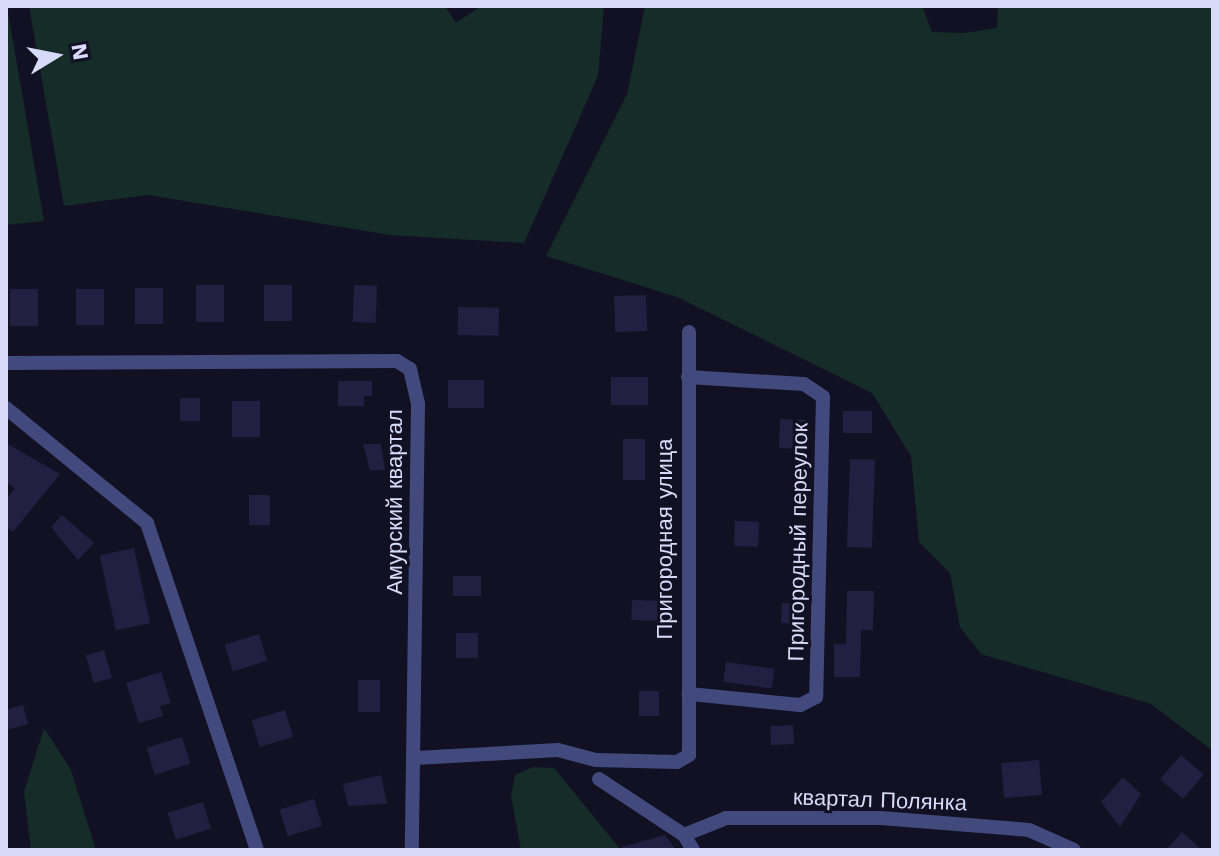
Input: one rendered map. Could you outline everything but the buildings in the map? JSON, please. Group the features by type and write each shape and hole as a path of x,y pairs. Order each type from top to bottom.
{"street":[{"name":"Пригородная улица","path":"416,758 558,750 596,760 677,762 692,746 689,694 689,332"},
{"name":"Амурский квартал","path":"6,363 397,361 410,369 418,404 416,758 412,850"},
{"name":"Пригородный переулок","path":"688,377 804,384 823,397 816,697 800,705 689,694"},
{"path":"6,408 147,523 257,850"},
{"path":"599,779 684,835 693,850"},
{"name":"квартал Полянка","path":"684,835 726,818 881,818 1029,830 1074,850"}],"green space":[{"path":"6,6 44,221 6,225"},
{"path":"29,6 445,6 456,23 481,6 604,6 598,76 524,243 390,235 148,195 64,206"},
{"path":"645,6 922,6 932,32 964,33 997,28 998,6 1213,6 1213,751 1151,704 981,654 960,627 950,573 919,542 911,456 872,393 677,297 546,256 627,94"},
{"path":"44,728 71,770 96,850 31,850 24,792"},
{"path":"533,767 554,768 621,850 521,850 511,796 515,775"}]}
